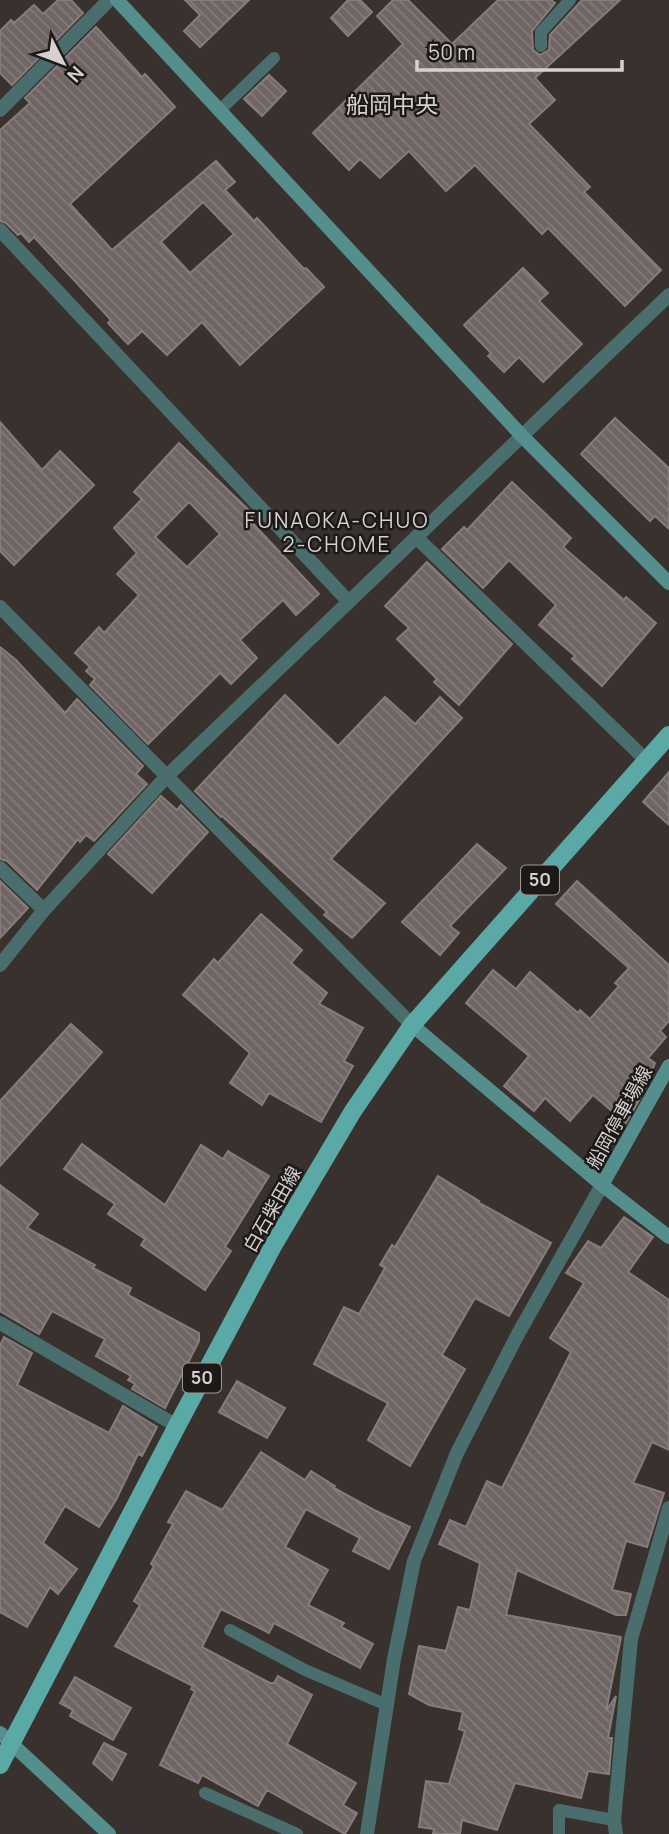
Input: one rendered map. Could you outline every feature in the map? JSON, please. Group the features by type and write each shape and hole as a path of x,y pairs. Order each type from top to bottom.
{"main road":[{"name":"白石柴田線","path":"0,1765 5,1737 273,1247 353,1111 412,1025 669,735"}],"street":[{"path":"0,110 109,0"},
{"path":"117,0 523,437 669,583"},
{"path":"0,230 349,602"},
{"path":"0,965 44,910 167,776 669,295"},
{"path":"416,537 646,760"},
{"path":"0,607 412,1025 602,1185 518,1334 457,1452 414,1561 394,1659 367,1834"},
{"path":"0,868 44,910"},
{"name":"船岡停車場線","path":"669,1066 602,1185 669,1237"},
{"path":"0,1323 177,1426"},
{"path":"615,1827 631,1639 669,1508"},
{"path":"5,1737 109,1834"}],"lane":[{"path":"541,46 541,32 569,0"},
{"path":"219,111 274,58"},
{"path":"230,1630 305,1670 387,1706"},
{"path":"205,1793 297,1834"},
{"path":"559,1834 559,1810 615,1827"}],"building":[{"path":"58,0 71,0 83,13 12,85 0,73 0,31 11,20 14,23 34,5 43,14"},
{"path":"185,0 249,0 200,47 184,31 200,15"},
{"path":"348,0 360,0 372,12 348,36 331,18"},
{"path":"393,0 408,0 452,44 498,0 551,0 555,3 532,31 533,50 540,55 549,50 550,35 582,0 620,0 535,78 555,100 529,124 590,187 584,192 661,270 625,306 548,228 542,234 475,165 446,191 409,151 380,178 360,159 349,170 313,133 403,44 377,16"},
{"path":"96,27 142,77 145,74 175,107 70,204 112,250 216,161 235,182 225,190 254,221 257,218 324,287 240,365 202,322 167,355 142,331 128,344 108,323 111,320 34,237 29,242 21,233 18,235 6,223 0,221 0,130 30,103 25,98","holes":["203,202 234,234 190,273 161,242"]},
{"path":"269,75 286,91 262,116 244,99"},
{"path":"523,268 548,293 539,301 582,344 543,382 519,357 504,372 488,356 491,353 464,325"},
{"path":"615,418 669,468 669,529 655,516 650,521 581,454"},
{"path":"0,422 42,470 60,451 94,485 14,565 0,551"},
{"path":"179,443 254,515 249,519 319,594 296,615 283,600 240,640 257,658 231,684 220,673 148,744 90,685 95,679 86,671 90,667 75,653 99,627 104,633 139,595 117,574 137,553 114,528 142,499 134,492","holes":["189,502 220,534 187,567 155,537"]},
{"path":"512,482 571,538 563,547 624,600 626,597 656,623 602,686 572,659 575,656 539,625 556,605 509,560 483,588 442,549 464,527 467,530"},
{"path":"427,562 512,644 459,705 434,682 437,679 397,639 409,628 385,606"},
{"path":"0,647 16,660 65,713 77,699 143,766 136,774 147,784 94,841 86,835 80,842 78,839 37,890 7,861 0,859"},
{"path":"285,695 338,746 385,697 415,724 440,697 462,718 331,859 385,903 352,938 324,915 327,912 195,791"},
{"path":"669,772 669,825 643,802"},
{"path":"161,796 177,810 181,805 208,832 152,893 108,854"},
{"path":"477,844 506,868 450,926 459,933 440,955 402,922"},
{"path":"0,881 28,908 0,938"},
{"path":"577,881 669,965 669,1021 660,1031 666,1037 648,1058 655,1063 642,1095 626,1123 593,1095 570,1121 545,1098 534,1111 504,1086 529,1056 466,1003 493,970 516,989 530,972 578,1013 580,1010 590,1019 619,986 615,983 629,968 556,904"},
{"path":"261,914 302,950 291,963 327,993 319,1004 363,1028 344,1061 353,1066 321,1122 269,1093 262,1105 230,1083 250,1053 183,995 214,959 218,963"},
{"path":"71,1024 102,1052 0,1166 0,1101"},
{"path":"82,1144 165,1205 201,1145 223,1159 228,1151 269,1176 225,1247 231,1251 205,1290 141,1245 145,1239 108,1214 115,1204 64,1169"},
{"path":"438,1176 551,1243 509,1316 475,1298 442,1355 465,1369 410,1466 368,1440 388,1403 314,1364 344,1307 359,1314 385,1268 380,1265 392,1245 395,1247"},
{"path":"0,1185 38,1214 27,1228 131,1288 128,1295 199,1333 199,1341 165,1408 132,1389 135,1384 128,1380 131,1376 96,1356 105,1339 52,1311 39,1334 0,1311"},
{"path":"624,1217 653,1237 628,1272 669,1300 669,1450 652,1442 633,1483 664,1493 647,1547 626,1541 612,1590 631,1594 626,1615 616,1615 517,1570 506,1615 621,1637 606,1711 616,1696 608,1738 612,1738 609,1774 588,1771 581,1798 515,1783 497,1830 462,1820 460,1834 433,1834 434,1829 419,1827 426,1781 449,1784 465,1731 459,1729 463,1712 429,1705 409,1694 419,1646 446,1651 458,1607 470,1610 480,1563 439,1544 450,1520 466,1527 487,1481 502,1488 571,1352 550,1338 584,1283 566,1273 588,1241 601,1248"},
{"path":"4,1337 32,1353 17,1385 109,1433 123,1406 157,1427 142,1456 138,1454 116,1500 99,1527 65,1506 43,1543 77,1569 58,1594 50,1587 27,1627 0,1612 0,1346"},
{"path":"237,1381 285,1408 267,1438 219,1412"},
{"path":"261,1452 305,1480 311,1471 335,1486 334,1488 410,1527 389,1569 353,1551 360,1538 306,1509 285,1547 328,1570 308,1605 344,1623 341,1627 373,1644 360,1668 274,1623 269,1633 221,1609 202,1647 270,1683 274,1683 278,1676 312,1695 287,1744 356,1783 343,1805 357,1813 345,1834 267,1790 258,1806 202,1775 198,1783 160,1765 195,1691 191,1689 193,1686 115,1646 140,1605 134,1601 154,1566 151,1564 173,1524 168,1522 186,1491 222,1510"},
{"path":"75,1677 131,1708 113,1740 70,1716 73,1710 60,1703"},
{"path":"104,1743 126,1754 112,1780 93,1763"}],"district":[{"name":"船岡中央","path":"392,105"},
{"name":"FUNAOKA-CHUO 2-CHOME","path":"337,533"}]}
